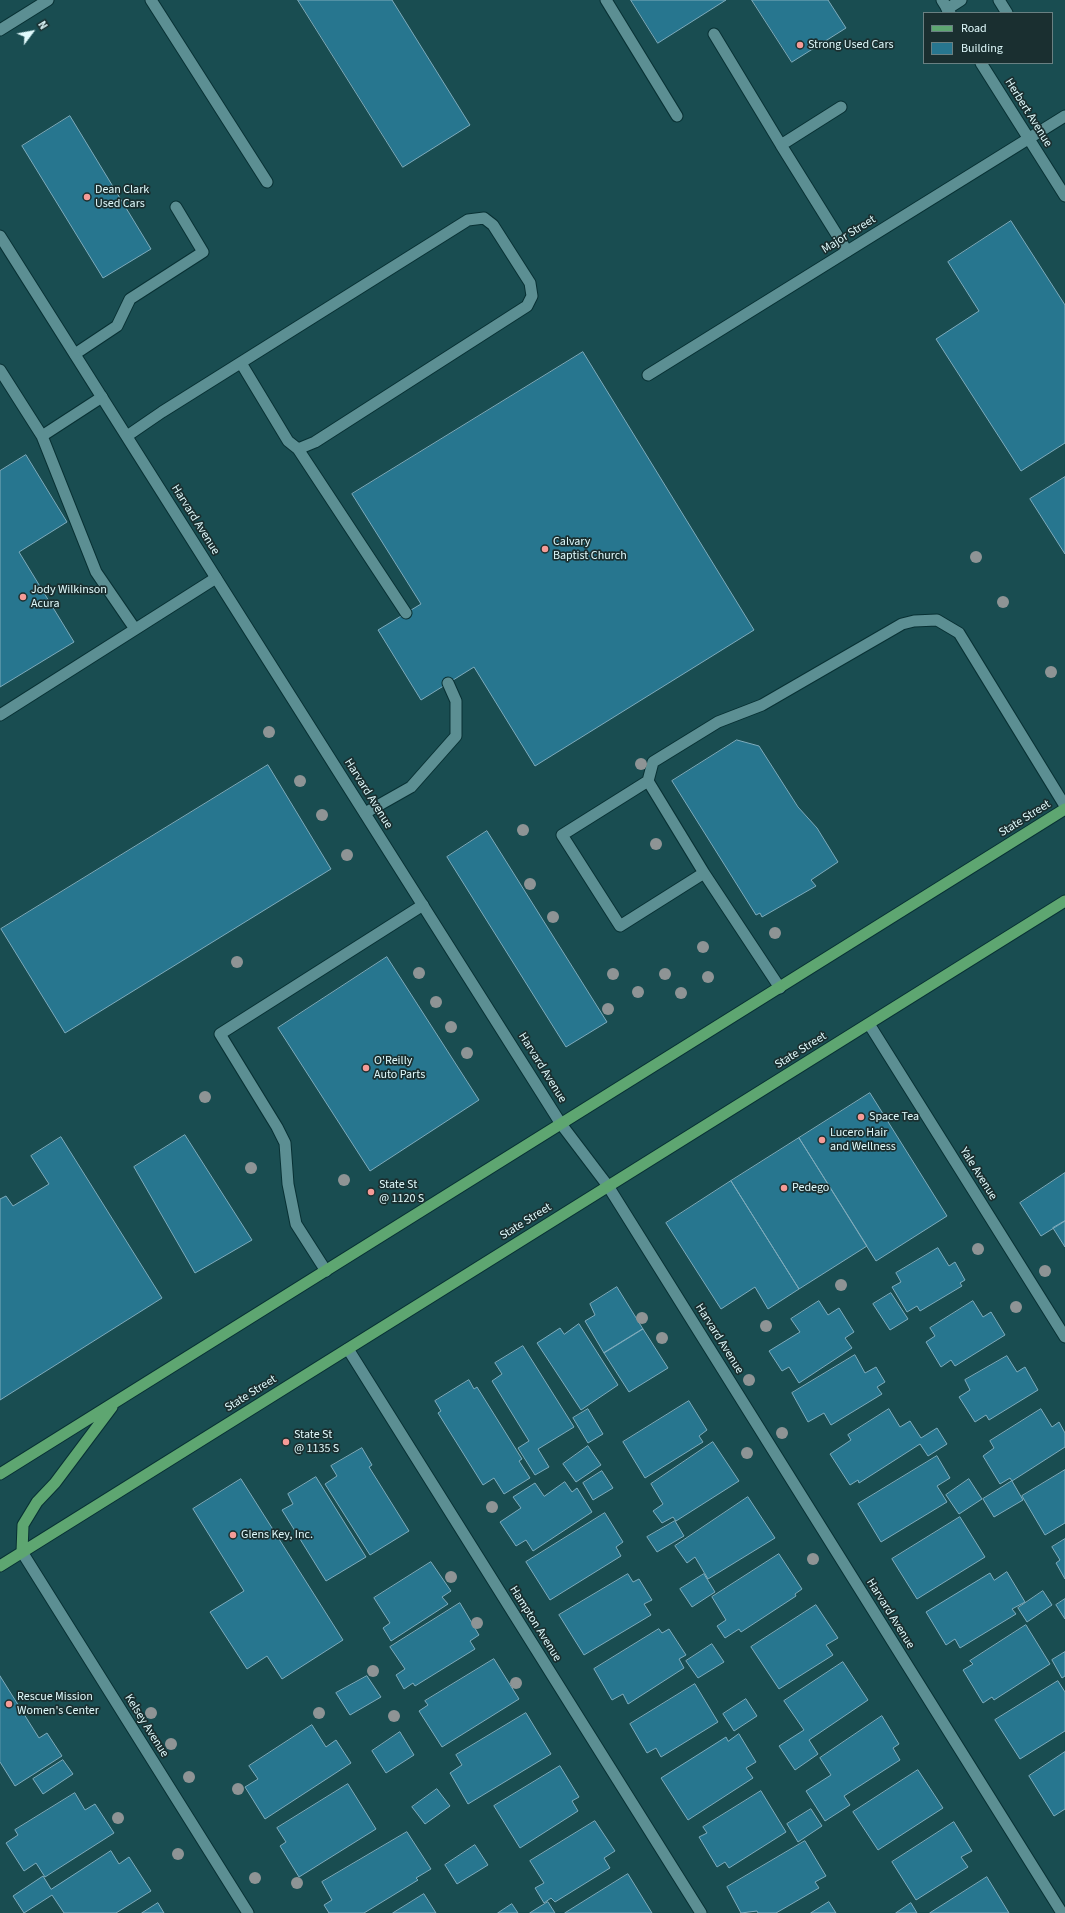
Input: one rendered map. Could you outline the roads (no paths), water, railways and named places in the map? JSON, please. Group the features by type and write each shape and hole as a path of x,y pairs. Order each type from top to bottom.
{"main road":[{"name":"State Street","path":"0,1474 1065,809"},
{"name":"State Street","path":"0,1566 1065,901"},
{"path":"22,1552 23,1525 37,1502 55,1483 116,1401"}],"street":[{"path":"0,30 48,0"},
{"path":"151,0 267,182"},
{"path":"606,0 677,116"},
{"path":"946,7 961,0"},
{"path":"999,0 1006,12"},
{"path":"714,34 847,251"},
{"name":"Herbert Avenue","path":"982,64 1065,196"},
{"path":"781,145 841,107"},
{"name":"Major Street","path":"648,376 1065,116"},
{"path":"75,354 117,326 130,299 203,252 176,207"},
{"path":"126,436 468,220 484,218 493,225 530,284 532,296 527,306 315,442 298,449"},
{"name":"Harvard Avenue","path":"0,236 561,1124 608,1186 1062,1913"},
{"path":"241,362 288,441 298,449 406,613"},
{"path":"0,370 42,436 96,572 135,629"},
{"path":"42,436 102,397"},
{"path":"0,715 216,578"},
{"path":"704,873 620,926 562,835 648,781 653,762 718,722 762,705 902,624 914,621 937,620 959,633 1065,806"},
{"path":"365,813 411,787 456,736 456,702 448,684"},
{"path":"648,781 704,873 780,988"},
{"path":"326,1271 296,1224 288,1184 285,1143 220,1034 423,905"},
{"name":"Yale Avenue","path":"869,1024 1065,1337"},
{"name":"Hampton Avenue","path":"348,1348 701,1913"},
{"name":"Kelsey Avenue","path":"22,1552 248,1913"}],"place":[{"name":"Strong Used Cars","path":"800,45"},
{"name":"Dean Clark Used Cars","path":"87,197"},
{"name":"Calvary Baptist Church","path":"545,549"},
{"name":"Jody Wilkinson Acura","path":"23,597"},
{"name":"O'Reilly Auto Parts","path":"366,1068"},
{"name":"Space Tea","path":"861,1117"},
{"name":"Lucero Hair and Wellness","path":"822,1140"},
{"name":"Pedego","path":"784,1188"},
{"name":"State St @ 1120 S","path":"371,1192"},
{"name":"State St @ 1135 S","path":"286,1442"},
{"name":"Glens Key, Inc.","path":"233,1535"},
{"name":"Rescue Mission Women's Center","path":"9,1704"}]}
